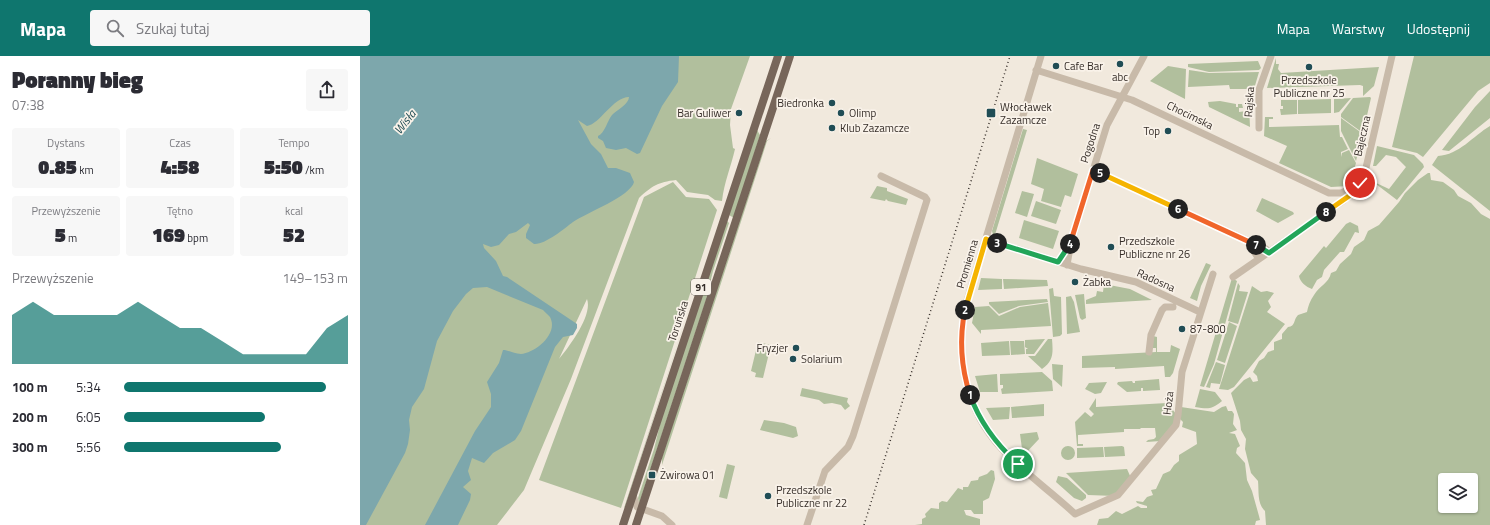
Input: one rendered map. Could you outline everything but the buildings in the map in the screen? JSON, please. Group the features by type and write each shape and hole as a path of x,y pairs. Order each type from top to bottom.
{"main road":[{"name":"Toruńska","path":"623,525 778,56"},
{"name":"91","path":"636,525 790,56"},
{"path":"725,216 736,220"}],"street":[{"name":"Promienna","path":"1040,56 966,304 962,330 962,356 970,396 980,419 999,445 1018,464 1075,514"},
{"name":"Pogodna","path":"1067,265 1071,242 1107,125 1121,96 1144,56"},
{"name":"Rajska","path":"1259,128 1259,90 1271,56"},
{"name":"Bajeczna","path":"1233,277 1334,207 1349,196 1358,186 1365,172 1392,56"},
{"name":"Chocimska","path":"1036,70 1132,100 1328,192 1341,193 1358,186"},
{"path":"1093,170 1266,250 1269,253"},
{"path":"807,525 825,471 848,447 853,436 927,200 925,197 881,176"},
{"path":"1328,192 1334,200 1334,207"},
{"name":"Radosna","path":"986,239 1067,265 1134,281 1173,307 1200,312"},
{"name":"Pogodna","path":"1058,262 1071,242"},
{"path":"1247,242 1259,260"},
{"name":"Hoża","path":"1075,514 1118,495 1176,425 1182,372 1213,274"},
{"path":"1149,352 1153,331 1162,310 1165,307 1173,307"},
{"path":"633,495 635,504 641,510 658,514 672,525"}],"green space":[{"path":"360,56 750,56 731,109 730,125 733,148 735,149 724,187 722,201 715,200 708,195 687,192 676,180 656,185 639,198 571,379 524,490 497,525 360,525","holes":["587,299 587,313 579,330 559,359"]},
{"path":"1414,56 1490,56 1490,83 1478,91 1423,157 1417,153 1392,147"},
{"path":"1276,58 1276,64 1279,64 1278,69 1281,73 1379,67 1374,86 1363,96 1363,86 1360,85 1267,88"},
{"path":"1258,61 1261,68 1259,70 1209,72 1188,67 1188,64"},
{"path":"1168,66 1186,69 1185,99 1150,81"},
{"path":"1189,70 1209,73 1259,72 1254,89 1230,89 1229,85 1188,87"},
{"path":"1490,91 1490,118 1449,151 1442,150 1475,107"},
{"path":"1370,97 1363,133 1341,117 1341,114 1353,98"},
{"path":"1351,98 1339,112 1334,113 1334,99"},
{"path":"1331,99 1331,113 1298,114 1298,100"},
{"path":"1281,100 1297,100 1297,114 1281,115 1280,109 1283,109 1283,106 1281,106"},
{"path":"1220,101 1236,104 1236,107 1238,107 1238,104 1242,104 1243,108 1239,108 1239,112 1246,111 1246,104 1249,104 1250,127 1209,107 1208,102"},
{"path":"1265,117 1273,117 1273,119 1269,119 1269,127 1339,125 1340,137 1342,137 1348,149 1341,152 1341,157 1342,153 1349,150 1356,163 1349,186 1331,187 1279,163 1287,146 1264,136"},
{"path":"1341,118 1363,134 1362,136 1360,134 1359,138 1362,138 1356,161 1341,131"},
{"path":"1490,126 1490,211 1432,165 1438,156 1446,155 1459,149"},
{"path":"1023,129 1027,130 994,238 992,231"},
{"path":"757,130 760,135 734,218 729,215"},
{"path":"771,138 767,141 662,465 662,457 766,141"},
{"path":"1377,146 1414,155 1423,164 1424,167 1397,200 1372,181 1389,189 1406,167 1396,157 1386,155 1376,166 1373,166"},
{"path":"1037,158 1078,174 1071,197 1065,195 1061,207 1041,201 1044,189 1031,184"},
{"path":"1430,173 1431,180 1443,182 1454,190 1458,196 1471,203 1481,214 1490,219 1490,525 1266,525 1265,511 1262,508 1260,501 1258,481 1251,473 1245,449 1246,439 1241,430 1240,421 1231,393 1244,380 1250,377 1253,382 1258,381 1257,376 1253,372 1259,361 1264,358 1268,352 1274,350 1274,342 1282,339 1282,334 1293,324 1298,315 1307,312 1309,304 1316,292 1328,279 1331,273 1336,271 1340,264 1351,254 1354,247 1364,240 1368,231 1379,225 1405,193 1418,180"},
{"path":"673,182 686,197 709,199 717,210 621,508 539,480 644,197"},
{"path":"877,186 887,188 887,191 908,199 906,205 888,201 886,199 885,201 870,198"},
{"path":"1022,191 1034,194 1027,217 1015,213"},
{"path":"1262,198 1293,212 1294,214 1278,223 1256,211"},
{"path":"1036,201 1061,210 1056,224 1031,216"},
{"path":"1024,220 1059,231 1053,249 1019,238"},
{"path":"727,221 729,223 713,271 706,300 639,504 638,498 654,449 661,420"},
{"path":"1350,222 1358,226 1359,233 1355,232 1344,252 1340,252 1324,270 1322,277 1317,280 1312,289 1306,286 1299,276 1324,246 1326,248 1346,224"},
{"path":"1206,263 1211,265 1201,286 1197,301 1190,298"},
{"path":"981,278 1002,279 1002,289 978,290"},
{"path":"1232,278 1237,281 1214,364 1204,387 1200,386"},
{"path":"1003,279 1047,280 1048,286 1004,289"},
{"path":"1238,283 1240,286 1239,291 1248,292 1238,324 1228,321"},
{"path":"1104,284 1130,289 1152,300 1086,304 1086,300 1096,296 1097,291 1103,292"},
{"path":"1252,286 1261,292 1267,291 1274,293 1268,301 1271,307 1267,312 1285,324 1234,387 1228,390 1219,389"},
{"path":"1053,288 1054,296 1061,297 1062,334 1060,336 1053,337 1049,289"},
{"path":"1084,294 1086,318 1082,320 1080,318 1075,295"},
{"path":"1071,296 1074,302 1080,332 1067,334 1066,297"},
{"path":"1047,299 1048,302 1019,306 999,314 989,304 989,302"},
{"path":"1048,303 1051,326 981,330 981,334 972,323 975,307 989,306 999,316 1020,307"},
{"path":"686,318 625,507 624,508"},
{"path":"1229,322 1237,326 1225,363 1217,360"},
{"path":"1153,336 1157,337 1157,352 1170,352 1171,345 1180,349 1173,373 1170,377 1165,377 1164,366 1115,369 1115,367 1082,368 1082,356 1156,352 1156,348 1153,348"},
{"path":"1045,339 1034,354 1026,354 1026,349 1028,349 1025,347 1025,340"},
{"path":"1048,339 1052,339 1052,356 1049,363 1042,369 1028,356 1035,356"},
{"path":"1009,341 1010,355 982,356 981,343"},
{"path":"1010,341 1024,341 1025,354 1011,355"},
{"path":"758,342 771,345 763,378 755,377 756,373 751,371"},
{"path":"1216,362 1225,365 1220,384 1211,383 1210,388 1206,387"},
{"path":"1052,364 1063,365 1062,387 1053,379"},
{"path":"1042,372 1052,381 1053,391 1002,394 1001,389 1003,388 1003,385 1000,385 1000,374"},
{"path":"997,374 998,392 980,392 975,376"},
{"path":"1159,379 1160,390 1143,391 1143,388 1141,388 1141,391 1127,392 1117,384 1118,382 1132,381 1135,383 1135,381"},
{"path":"1107,382 1101,393 1095,394 1085,389 1089,383"},
{"path":"802,388 848,398 847,402 850,406 845,410 841,405 832,403 824,404 819,400 800,396"},
{"path":"1200,389 1215,392 1222,401 1209,408 1195,407"},
{"path":"1096,398 1096,407 1167,403 1177,415 1176,421 1161,441 1146,442 1156,437 1155,428 1124,429 1124,432 1078,435 1078,444 1083,444 1083,446 1077,446 1075,422 1085,412 1091,417 1094,414 1089,409"},
{"path":"1044,404 1044,416 1012,418 1011,407"},
{"path":"1226,406 1228,411 1232,411 1234,414 1233,424 1237,430 1229,433 1235,434 1240,446 1237,448 1236,453 1245,463 1247,480 1252,491 1260,520 1256,521 1255,525 1097,525 1099,519 1108,518 1116,511 1122,514 1138,506 1141,508 1147,508 1147,506 1137,503 1136,501 1143,502 1147,497 1153,495 1151,490 1156,489 1163,474 1170,471 1179,461 1179,455 1197,444 1196,432 1182,427 1183,422 1179,418 1181,407 1214,412"},
{"path":"1010,407 1009,419 993,420 986,408"},
{"path":"764,420 784,423 796,427 798,436 793,438 760,430"},
{"path":"1037,432 1039,439 1023,456 1020,434"},
{"path":"1065,446 1071,446 1075,450 1075,456 1071,460 1065,460 1061,456 1061,450"},
{"path":"1103,447 1104,457 1077,458 1077,448"},
{"path":"1104,447 1124,447 1125,456 1105,457"},
{"path":"727,464 735,466 727,499 719,497"},
{"path":"1127,469 1131,478 1115,496 1088,495 1066,473"},
{"path":"991,470 994,471 995,479 989,498 983,501 983,514 974,514 971,510 964,510 966,515 980,519 980,525 915,525 922,524 922,519 926,517 925,514 931,508 939,509 939,503 942,501 947,502 958,488 963,490 963,487 968,487 971,481 978,480 979,477 987,474"},
{"path":"1058,476 1067,478 1086,495 1086,498 1082,501 1074,498 1056,482"}],"water":[{"name":"Wisła","path":"360,56 679,56 678,82 662,106 640,153 637,154 626,148 616,150 606,148 603,141 598,138 612,115 627,102 629,97 618,101 592,124 587,126 578,120 591,144 601,154 608,168 616,168 630,173 634,182 625,193 579,218 555,236 539,244 534,244 526,238 530,225 528,223 516,232 509,234 499,245 491,247 483,244 484,248 496,261 503,276 507,277 577,324 577,328 573,335 563,337 555,347 521,431 515,440 493,453 484,463 472,458 468,471 471,480 463,487 471,494 470,500 458,525 425,525 475,431 491,407 491,394 487,382 499,363 503,350 521,354 533,350 544,342 551,330 552,323 550,317 543,310 487,287 473,288 466,294 453,311 437,341 424,389 412,407 409,420 410,430 408,444 405,453 366,525 360,525"}],"railway":[{"path":"864,525 1010,56"}],"place":[{"name":"abc","path":"1120,64"},
{"name":"Cafe Bar","path":"1056,66"},
{"name":"Przedszkole Publiczne nr 25","path":"1309,67"},
{"name":"Biedronka","path":"832,103"},
{"name":"Bar Guliwer","path":"739,113"},
{"name":"Olimp","path":"841,113"},
{"name":"Włocławek Zazamcze","path":"991,113"},
{"name":"Klub Zazamcze","path":"832,128"},
{"name":"Top","path":"1168,131"},
{"name":"Przedszkole Publiczne nr 26","path":"1111,247"},
{"name":"Żabka","path":"1075,282"},
{"name":"87-800","path":"1182,329"},
{"name":"Fryzjer","path":"796,348"},
{"name":"Solarium","path":"793,359"},
{"name":"Żwirowa 01","path":"652,475"},
{"name":"Przedszkole Publiczne nr 22","path":"768,496"}],"route":[{"path":"1018,464 994,440 980,419 970,396 963,366 961,340 964,314 967,299 986,239 1058,262 1071,242 1093,170 1266,250 1269,253 1344,200 1360,183"}]}
